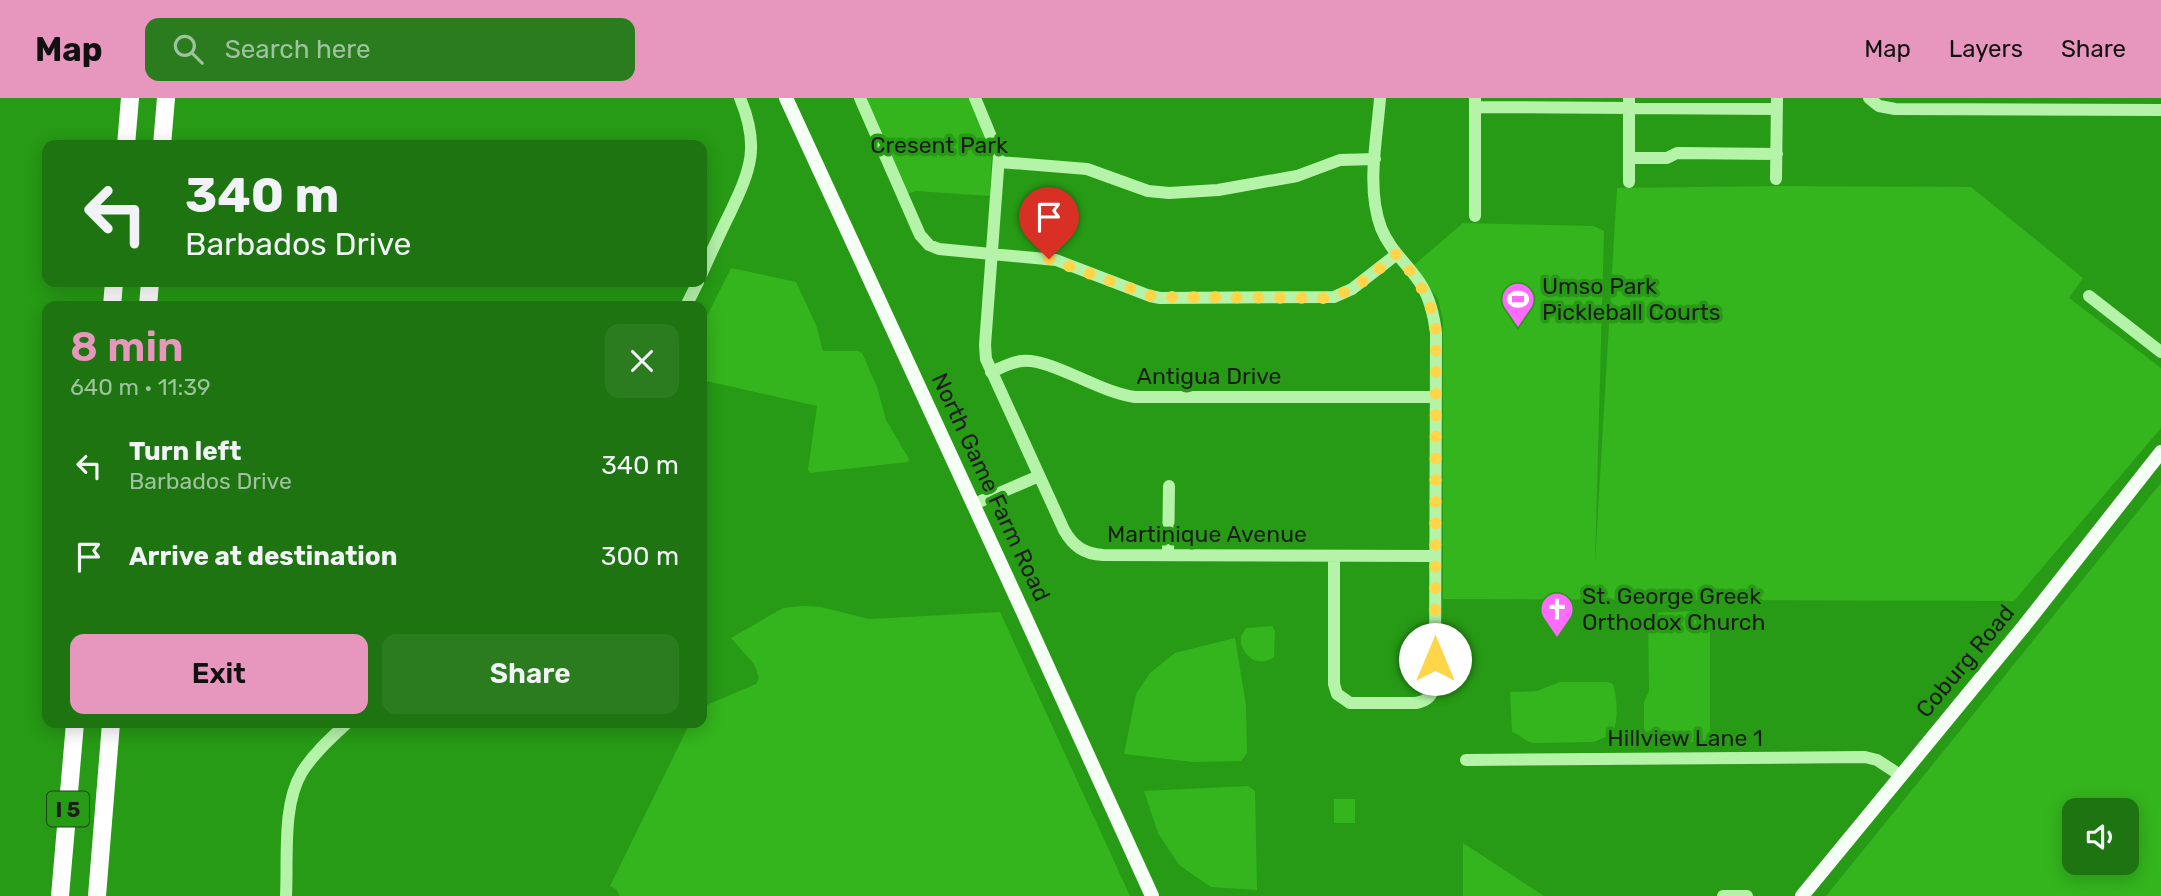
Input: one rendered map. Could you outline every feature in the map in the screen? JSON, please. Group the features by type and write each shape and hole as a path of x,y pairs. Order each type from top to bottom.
{"highway":[{"path":"126,140 130,98"},
{"path":"162,140 166,98"},
{"name":"I 5","path":"60,896 75,728"},
{"name":"I 5","path":"97,896 111,728"}],"main road":[{"name":"North Game Farm Road","path":"786,98 1152,896"},
{"name":"Coburg Road","path":"1802,896 2024,626 2161,452"}],"street":[{"path":"707,262 748,174 751,137 740,98"},
{"path":"860,98 923,239 929,245 944,251 1056,260 1155,297 1324,298 1352,289 1397,254"},
{"name":"Martinique Avenue","path":"975,98 997,149 999,162 986,359 1064,530 1080,549 1096,554 1435,556"},
{"path":"1334,556 1334,684 1337,694 1350,703 1416,703 1426,700 1433,693 1435,685 1434,315 1422,285 1397,254 1381,228 1374,195 1374,159 1380,98"},
{"path":"1869,98 1880,106 1895,109 2161,110"},
{"path":"1475,216 1475,103 1777,103 1776,179"},
{"path":"1629,103 1629,182"},
{"path":"1629,158 1667,158 1677,153 1777,154"},
{"path":"999,162 1087,169 1148,191 1169,193 1223,190 1303,175 1340,160 1374,159"},
{"path":"2089,296 2161,352"},
{"name":"Antigua Drive","path":"991,372 1018,361 1035,361 1117,394 1135,397 1435,397"},
{"path":"974,504 1039,476"},
{"path":"1168,555 1169,486"},
{"path":"286,896 289,813 295,785 309,761 342,728"},
{"name":"Hillview Lane 1","path":"1466,760 1865,757 1880,762 1900,775"},
{"path":"1723,896 1747,896"}],"green space":[{"name":"Cresent Park","path":"864,98 969,98 992,150 990,196 916,191 907,194"},
{"path":"1971,187 2083,278 2069,298 2161,368 2161,428 2014,601 1443,599 1443,320 1438,299 1414,265 1463,223 1594,226 1604,231 1595,563 1617,188"},
{"path":"731,268 796,282 816,325 823,351 862,353 877,387 886,420 909,459 908,462 810,473 808,470 817,406 707,381 707,316"},
{"path":"2161,483 2161,896 1826,896"},
{"path":"821,607 869,619 1000,612 1130,896 620,896 616,889 610,886 688,728 707,728 707,705 756,684 759,678 754,664 731,638 783,608"},
{"path":"1648,613 1708,613 1710,617 1710,739 1703,742 1657,742 1644,729 1644,702 1649,691"},
{"path":"1272,626 1275,631 1274,657 1264,661 1254,660 1243,649 1241,636 1246,628"},
{"path":"1235,638 1246,705 1247,753 1241,761 1193,762 1124,754 1136,694 1150,673 1175,653"},
{"path":"1560,682 1613,684 1617,709 1612,734 1594,742 1536,743 1512,732 1510,692 1537,691"},
{"path":"1248,786 1255,791 1257,890 1211,887 1179,865 1158,833 1144,791"},
{"path":"1334,799 1355,799 1355,823 1334,823"},
{"path":"1463,843 1544,896 1463,896"}],"place":[{"name":"Umso Park Pickleball Courts","path":"1518,329"},
{"name":"St. George Greek Orthodox Church","path":"1557,639"}],"route":[{"path":"1049,259 1155,297 1324,298 1334,297 1352,289 1397,254 1422,285 1429,299 1436,333 1435,659"}]}
